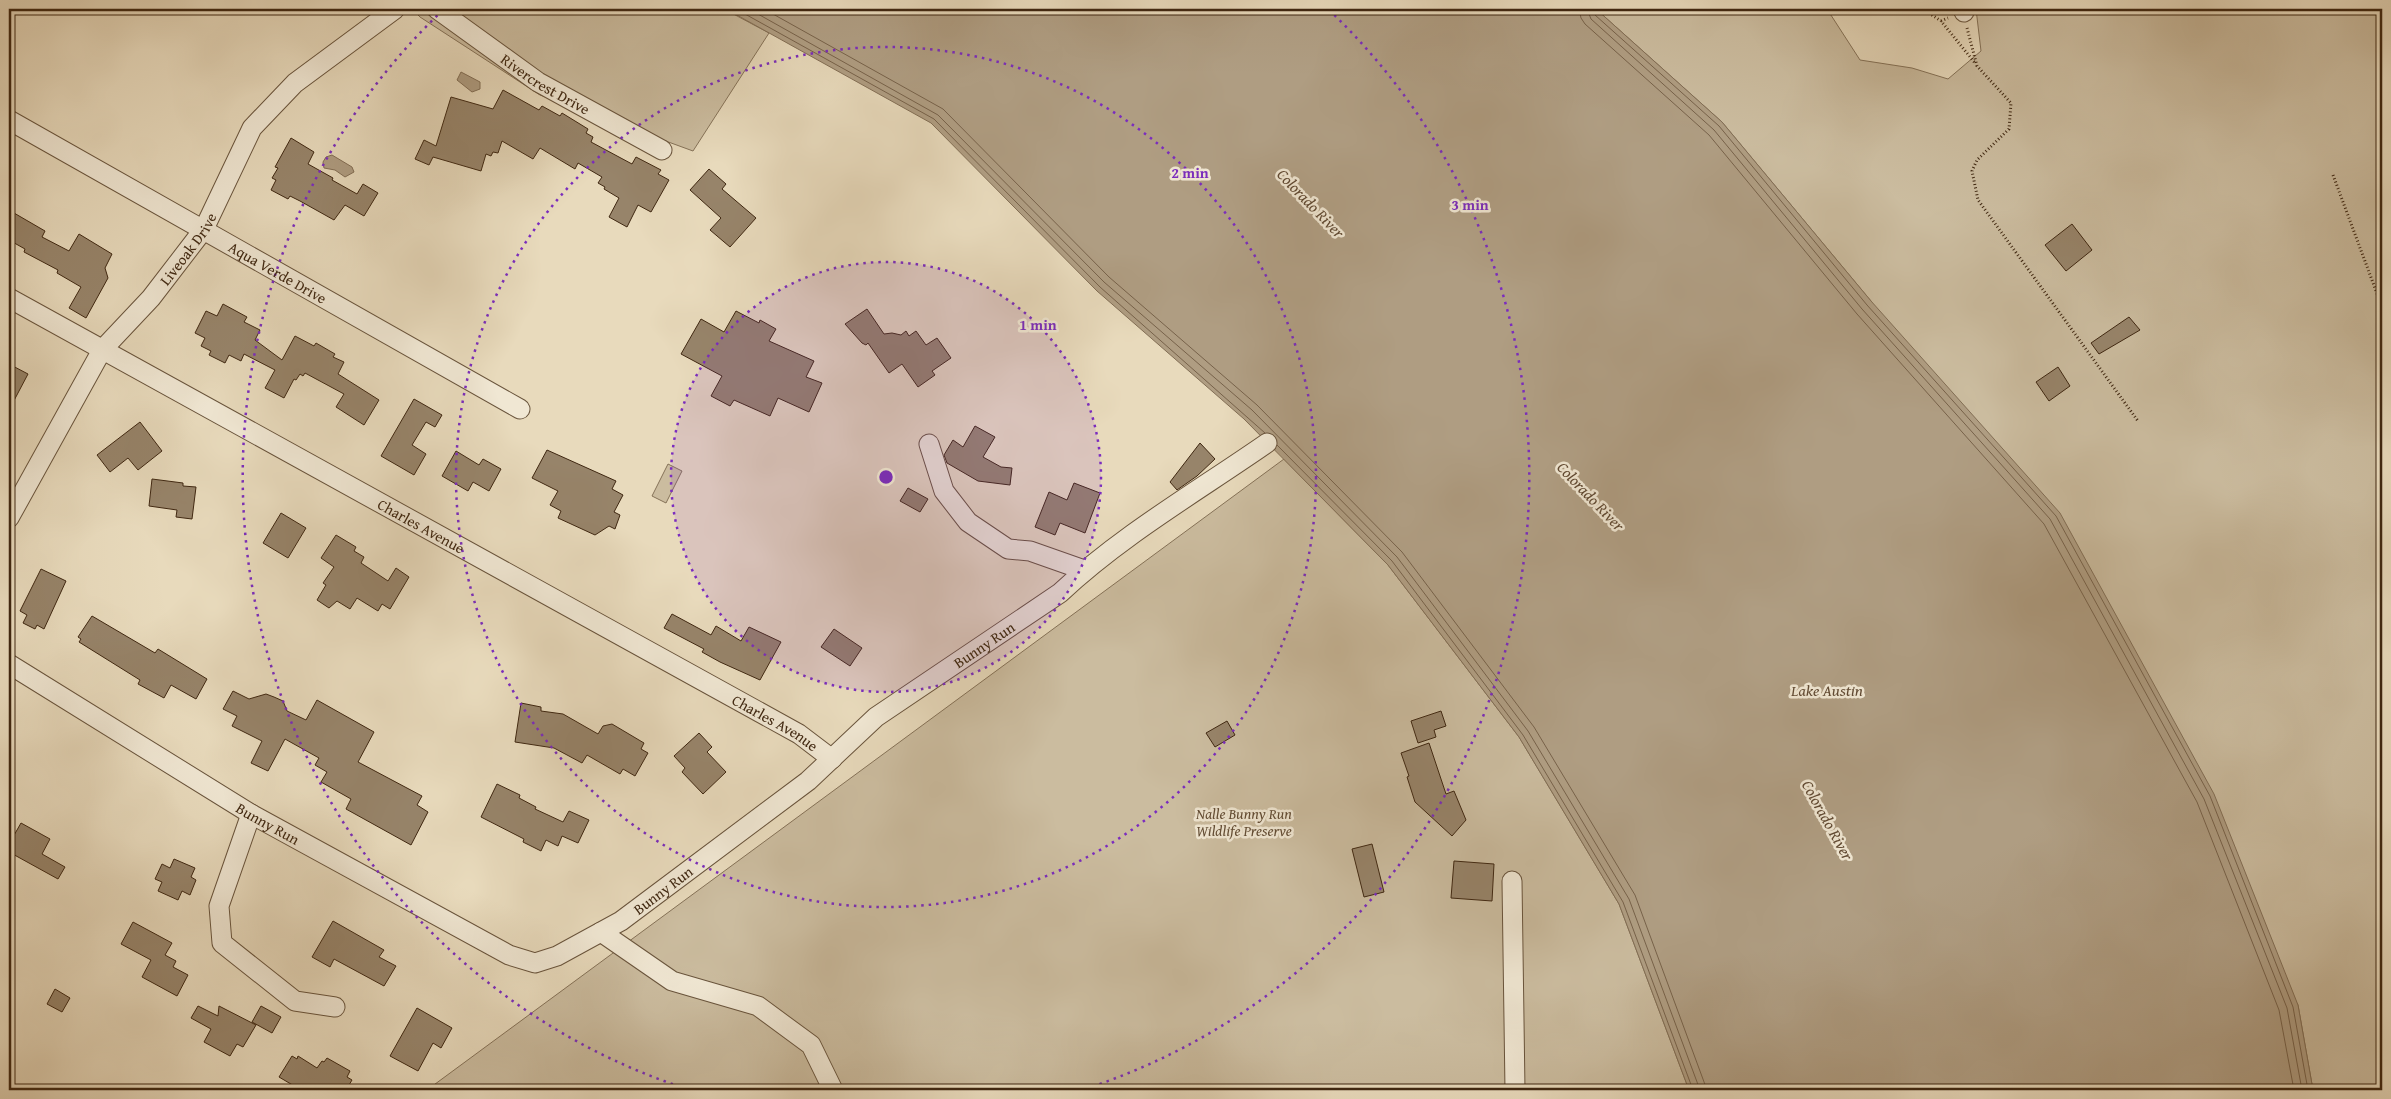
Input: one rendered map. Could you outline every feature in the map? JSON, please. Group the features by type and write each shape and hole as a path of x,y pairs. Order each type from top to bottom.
{"street":[{"name":"Liveoak Drive","path":"9,518 102,350 150,298 204,229 252,128 295,83 395,9"},
{"name":"Rivercrest Drive","path":"437,9 538,82 662,150"},
{"name":"Aqua Verde Drive","path":"9,120 520,409"},
{"name":"Charles Avenue","path":"9,298 799,734 832,760"},
{"name":"Bunny Run","path":"9,664 251,814 509,955 535,963 557,956 621,921 808,780 832,760 876,717 1060,592 1084,570 1268,443"},
{"path":"929,444 944,491 968,522 1008,548 1030,552 1084,570"},
{"path":"251,814 219,906 222,943 295,1002 335,1007"},
{"path":"1512,881 1516,1090"},
{"path":"601,932 630,950 672,982 758,1006 811,1045 833,1090"}],"path":[{"path":"1923,9 1941,21 1977,66 2011,103 2009,129 1977,160 1972,172 1978,200 2138,421"},
{"path":"1963,10 1977,66"},
{"path":"2333,175 2382,307"}],"green space":[{"path":"412,9 724,9 769,33 693,151 540,95 420,17"},
{"path":"1596,9 1827,9 1860,60 1912,68 1948,79 1981,51 1976,9 2382,9 2382,1090 2313,1090 2298,1005 1871,301 1722,122"},
{"name":"Nalle Bunny Run Wildlife Preserve","path":"1284,459 1388,565 1519,737 1619,904 1689,1090 427,1090"},
{"path":"668,464 682,471 666,503 652,496"}],"water":[{"name":"Lake Austin","path":"726,9 1596,9 1722,122 1871,301 2060,513 2214,794 2298,1005 2313,1090 1689,1090 1619,904 1519,737 1388,565 1244,419 1097,291 931,123"},
{"path":"461,72 480,82 480,89 472,92 457,80"},
{"path":"332,155 352,167 354,172 345,177 335,170 324,168 323,162 326,157"}],"building":[{"path":"503,90 539,110 542,106 560,116 562,113 588,129 586,133 593,137 591,142 632,164 636,157 661,170 658,174 669,180 651,212 638,205 627,227 609,217 619,198 598,183 602,177 578,163 575,169 540,148 533,159 502,141 498,153 493,152 491,156 486,154 481,171 433,157 429,165 415,159 424,140 436,146 451,97 493,109"},
{"path":"291,138 314,152 308,164 333,178 332,180 357,194 363,184 378,193 364,216 345,205 334,220 290,196 288,199 271,190 276,180 272,178 278,168 275,167"},
{"path":"709,169 726,184 722,189 756,218 730,247 710,230 721,218 690,190"},
{"path":"14,213 45,231 42,237 69,251 79,234 112,254 105,268 108,278 86,318 69,308 81,287 57,273 58,270 24,252 25,249 9,240 9,223"},
{"path":"2072,224 2092,250 2066,271 2045,245"},
{"path":"223,304 247,317 244,322 260,330 255,340 282,360 295,336 314,346 316,343 335,354 333,357 344,362 338,374 379,400 364,425 336,407 344,394 305,373 303,376 300,374 296,380 294,379 284,398 265,388 275,370 244,354 241,361 229,355 225,363 209,355 211,351 201,346 205,338 195,333 206,311 217,316"},
{"path":"867,309 884,334 901,335 906,331 909,336 916,331 926,345 937,338 951,358 932,371 935,375 918,387 902,364 889,373 868,343 866,345 862,343 845,324"},
{"path":"736,311 759,323 760,320 776,329 769,341 814,361 806,377 822,383 809,412 778,398 770,416 734,400 730,406 711,396 722,376 681,354 701,319 724,332"},
{"path":"2129,317 2140,330 2099,354 2091,343"},
{"path":"9,364 28,374 9,410"},
{"path":"2058,367 2070,386 2049,401 2036,382"},
{"path":"414,399 442,415 435,427 426,422 412,445 426,454 414,475 381,456"},
{"path":"140,422 162,451 138,470 128,458 110,472 97,455"},
{"path":"975,426 995,437 983,457 1001,467 1012,468 1010,485 978,481 947,463 944,455 953,440 963,447"},
{"path":"1200,443 1215,459 1197,476 1177,490 1170,482"},
{"path":"547,450 616,481 612,489 623,495 614,512 620,515 615,529 609,526 595,535 558,518 561,511 550,505 558,491 532,478"},
{"path":"456,451 479,465 483,459 501,469 489,491 473,482 468,491 442,476"},
{"path":"152,479 183,483 183,486 196,487 192,519 176,517 177,510 149,506"},
{"path":"1074,483 1100,493 1085,533 1060,523 1055,535 1035,527 1049,492 1067,500"},
{"path":"908,488 928,499 920,512 900,501"},
{"path":"281,513 306,528 288,558 263,543"},
{"path":"336,535 356,547 354,551 364,557 361,563 388,581 396,568 409,577 390,609 382,604 378,611 357,598 350,609 337,601 329,608 317,600 326,585 323,583 334,567 321,558"},
{"path":"41,569 66,581 44,629 37,625 35,629 23,623 27,615 20,611"},
{"path":"672,614 711,635 716,626 741,641 749,627 781,642 760,680 720,662 702,652 704,649 664,628"},
{"path":"92,616 155,653 158,649 207,679 196,699 171,685 164,698 138,684 140,680 79,642 81,639 78,637"},
{"path":"834,629 862,648 850,666 821,647"},
{"path":"233,691 249,699 266,694 274,697 283,701 287,711 306,720 317,700 374,732 358,762 422,796 417,805 428,812 411,845 346,809 351,799 321,782 327,772 315,765 319,758 285,739 268,771 251,763 262,741 232,726 237,716 223,709"},
{"path":"521,703 541,707 541,711 563,714 598,734 603,726 612,724 644,743 641,749 648,753 635,776 623,769 620,774 587,755 582,763 554,748 515,742"},
{"path":"1441,711 1446,726 1434,730 1436,737 1418,743 1411,721"},
{"path":"1227,721 1235,735 1215,747 1206,733"},
{"path":"699,733 712,747 707,752 726,772 703,794 682,772 685,768 674,756"},
{"path":"1429,743 1446,794 1454,791 1466,820 1452,836 1415,802 1401,753"},
{"path":"497,784 520,795 519,798 536,807 535,809 563,822 569,811 589,820 578,843 562,836 558,846 546,840 541,851 523,842 524,839 481,817"},
{"path":"21,823 50,839 42,854 65,867 58,879 9,852 9,844"},
{"path":"1372,844 1384,892 1364,897 1352,849"},
{"path":"174,859 195,868 191,877 196,880 190,895 182,891 178,900 158,891 162,882 155,879 162,864 170,868"},
{"path":"1454,861 1494,864 1492,901 1451,898"},
{"path":"333,921 384,950 379,957 396,966 384,986 334,959 330,967 312,957"},
{"path":"133,922 172,943 165,955 176,961 173,967 188,975 177,996 142,977 151,960 121,944"},
{"path":"55,989 70,998 62,1012 47,1004"},
{"path":"198,1006 218,1016 219,1006 256,1025 243,1047 237,1044 230,1056 204,1042 211,1029 191,1018"},
{"path":"261,1006 281,1017 272,1033 252,1022"},
{"path":"417,1008 452,1028 441,1048 433,1043 418,1071 390,1056"},
{"path":"292,1056 297,1059 298,1056 317,1068 327,1058 350,1071 347,1077 352,1080 346,1090 301,1090 279,1077"}],"water label":[{"name":"Colorado River","path":"1311,203"},
{"name":"Colorado River","path":"1591,496"},
{"name":"Colorado River","path":"1828,820"}]}
